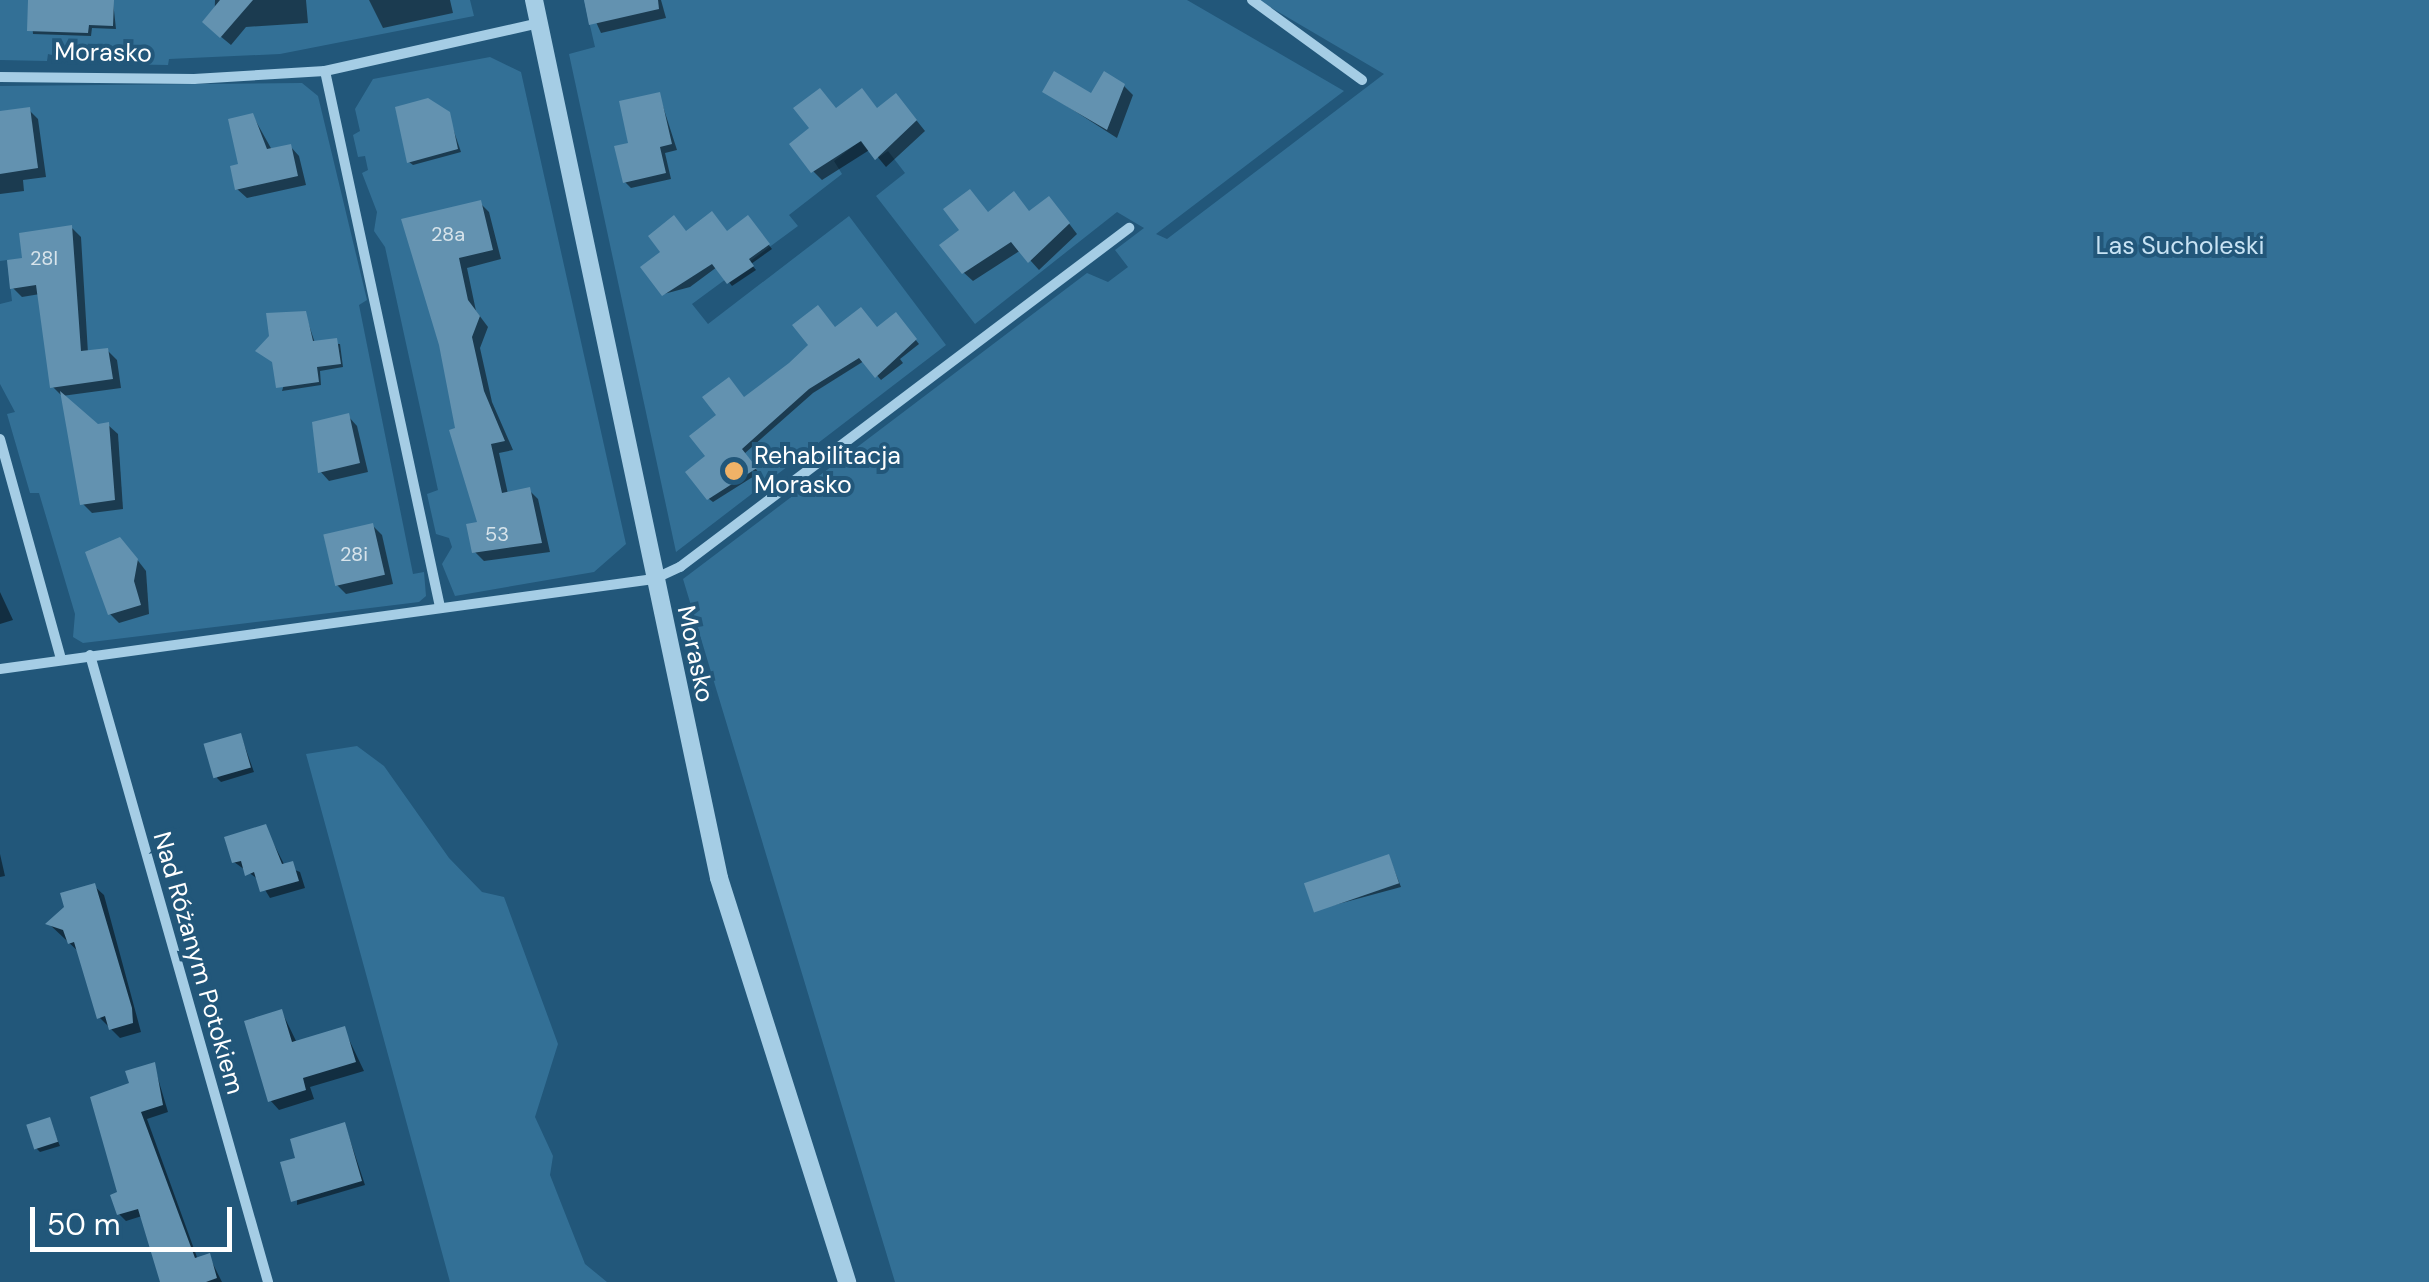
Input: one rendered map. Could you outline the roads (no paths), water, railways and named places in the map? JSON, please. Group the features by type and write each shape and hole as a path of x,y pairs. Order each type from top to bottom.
{"street":[{"name":"Morasko","path":"534,0 734,940 848,1282"},
{"path":"1252,0 1362,80"},
{"name":"Morasko","path":"0,76 194,79 325,71 539,23"},
{"path":"325,71 440,607"},
{"path":"0,668 654,578 680,567 1129,228"},
{"path":"0,439 61,660"},
{"name":"Nad Różanym Potokiem","path":"90,655 268,1282"}],"place":[{"name":"Rehabilitacja Morasko","path":"734,471"}],"park label":[{"name":"Las Sucholeski","path":"2180,246"}]}
